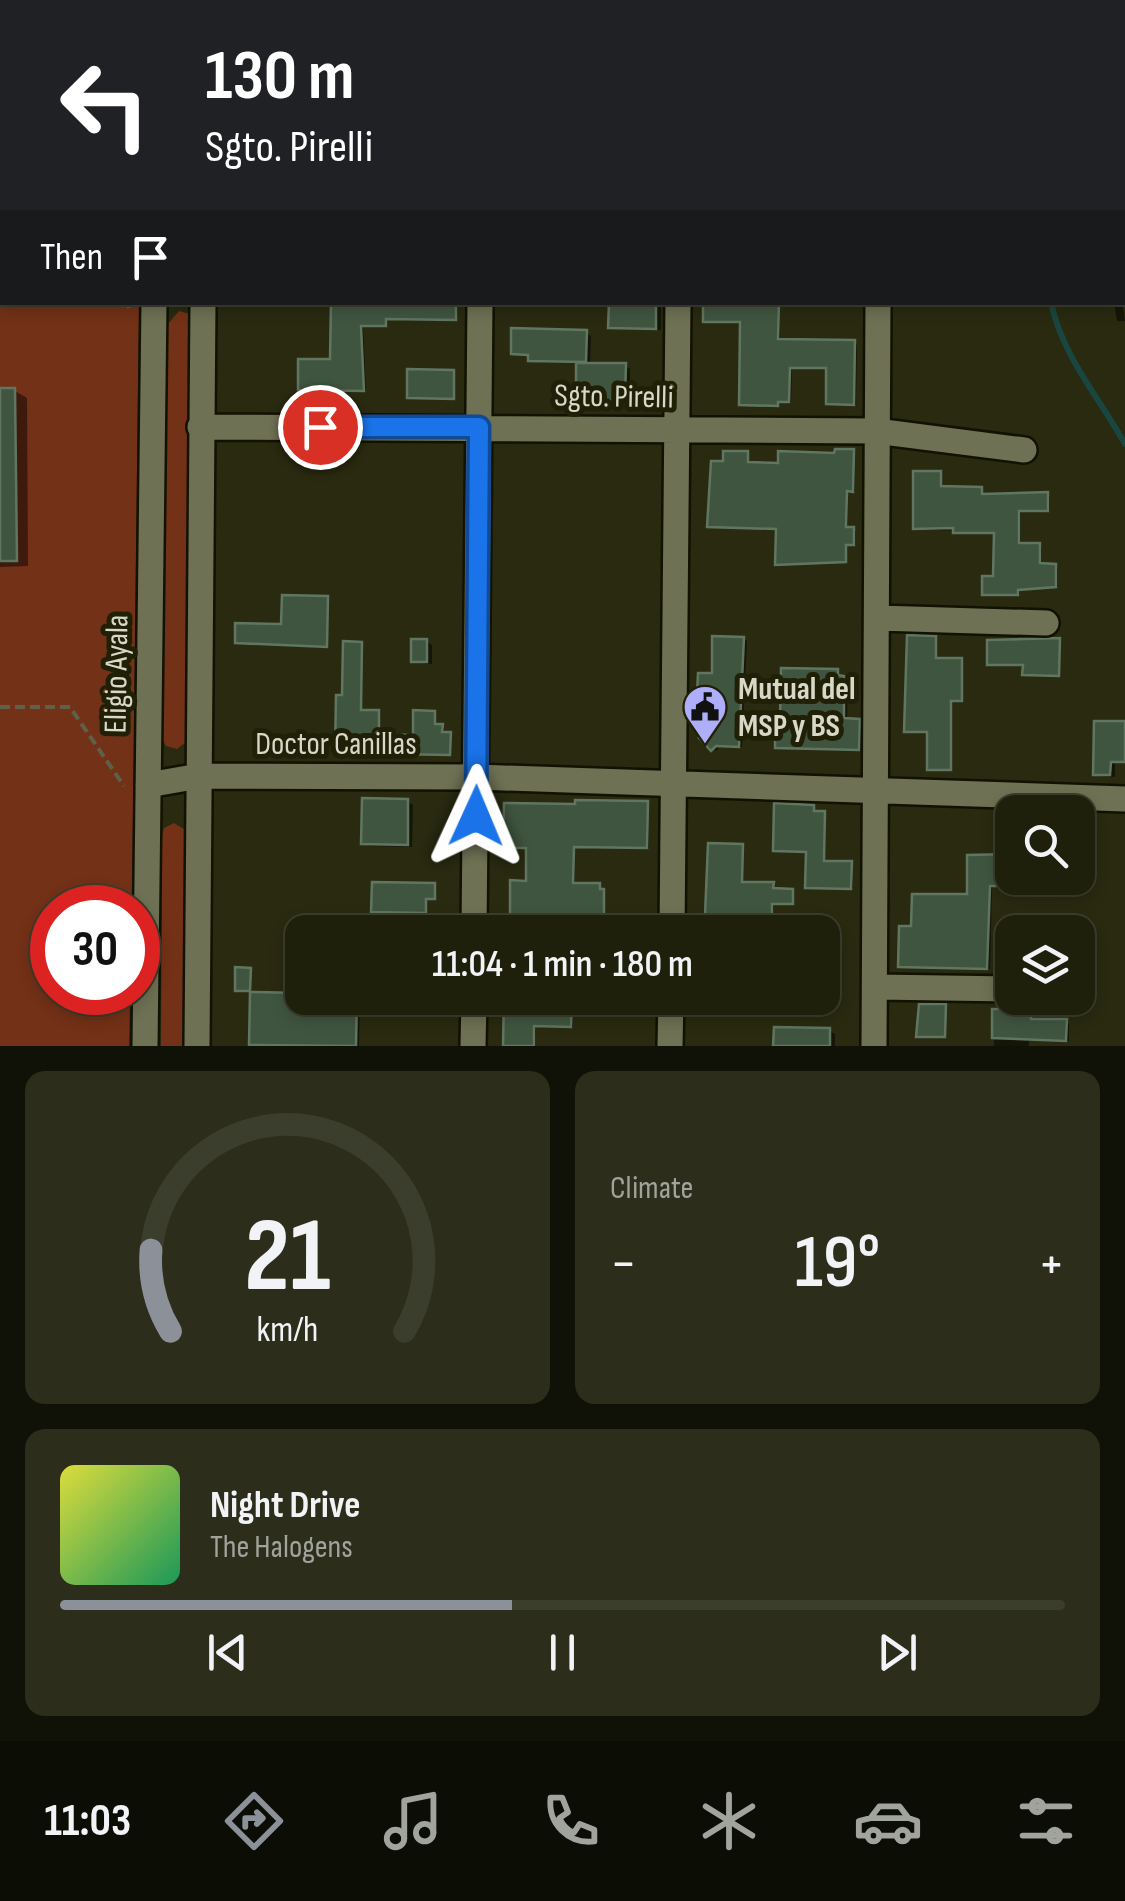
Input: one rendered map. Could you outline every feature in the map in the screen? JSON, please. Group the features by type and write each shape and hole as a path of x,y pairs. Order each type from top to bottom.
{"street":[{"name":"Eligio Ayala","path":"142,305 148,785 145,1046"},
{"path":"197,1046 203,305"},
{"path":"474,915 480,305"},
{"path":"672,915 678,305"},
{"path":"874,1046 878,305"},
{"name":"Sgto. Pirelli","path":"200,427 876,431 1024,450"},
{"path":"878,618 1046,623"},
{"name":"Doctor Canillas","path":"148,785 199,776 476,777 1125,799"},
{"path":"876,987 995,989"},
{"path":"473,1046 474,1015"},
{"path":"670,1046 671,1015"}],"path":[{"path":"0,707 70,707 124,786 124,766"}],"shaded area":[{"path":"0,305 139,305 132,885 30,885 30,1015 130,1015 129,1046 0,1046"},
{"path":"179,311 193,319 187,736 177,749 166,746 161,736 168,324"},
{"path":"174,823 186,835 184,1046 161,1046 162,835 164,828"}],"building":[{"path":"331,305 456,305 456,320 386,319 386,326 361,326 364,391 298,390 298,359 330,359"},
{"path":"609,305 656,305 656,329 608,328"},
{"path":"703,305 779,305 778,339 855,340 854,405 826,404 826,368 790,368 789,402 778,402 778,406 739,405 740,322 703,322"},
{"path":"511,328 587,330 586,362 528,361 528,355 511,354"},
{"path":"576,363 626,363 625,401 582,400 583,389 576,389"},
{"path":"407,369 454,370 454,399 407,398"},
{"path":"0,388 15,388 17,561 0,561"},
{"path":"835,449 854,449 853,492 847,491 846,527 854,527 854,545 846,545 846,562 775,565 776,529 707,527 711,461 723,461 723,451 748,451 748,462 778,463 778,451 834,453"},
{"path":"913,471 941,471 941,486 982,487 982,494 1048,492 1048,511 1019,511 1019,543 1040,543 1040,563 1056,564 1056,587 1018,590 1018,595 982,595 982,576 993,576 994,533 913,529"},
{"path":"282,595 328,596 327,647 235,643 235,623 281,624"},
{"path":"907,635 936,636 936,658 962,658 962,701 951,701 951,770 927,770 927,732 904,732"},
{"path":"712,636 744,637 739,747 716,746 711,751 699,738 704,734 704,694 697,694 698,673 712,673"},
{"path":"1060,638 1059,676 1022,675 1023,665 987,665 987,640"},
{"path":"411,639 427,639 427,662 411,662"},
{"path":"343,641 362,642 361,710 379,710 379,734 413,735 413,710 435,711 435,724 443,724 442,732 451,732 450,755 335,753 336,695 342,695"},
{"path":"781,668 838,669 838,675 844,676 844,718 860,719 859,750 775,748"},
{"path":"1094,721 1125,721 1125,762 1111,762 1110,775 1093,775"},
{"path":"362,798 408,799 408,845 361,844"},
{"path":"575,800 648,801 647,848 574,847 573,883 600,883 600,889 604,889 604,915 510,915 510,880 526,881 526,848 503,848 504,803 575,804"},
{"path":"774,803 814,805 814,811 825,811 824,861 852,861 851,889 805,888 806,852 773,851"},
{"path":"708,843 743,844 742,882 774,882 773,888 793,889 793,904 772,904 772,915 705,915"},
{"path":"995,854 987,969 898,967 899,926 911,926 912,894 967,894 967,855"},
{"path":"372,882 435,883 435,899 426,899 426,913 371,912"},
{"path":"235,967 251,968 250,991 235,991"},
{"path":"250,992 285,993 285,1015 357,1015 356,1046 249,1045"},
{"path":"919,1004 946,1004 945,1037 916,1037"},
{"path":"992,1009 995,1015 1067,1019 1066,1041 992,1038"},
{"path":"504,1015 571,1015 571,1027 534,1026 534,1046 503,1046"},
{"path":"774,1027 830,1028 830,1046 773,1046"}],"waterway":[{"path":"1052,305 1072,358 1125,444"}],"place":[{"name":"Mutual del MSP y BS","path":"705,745"}],"route":[{"path":"320,427 479,427 476,816"}]}
